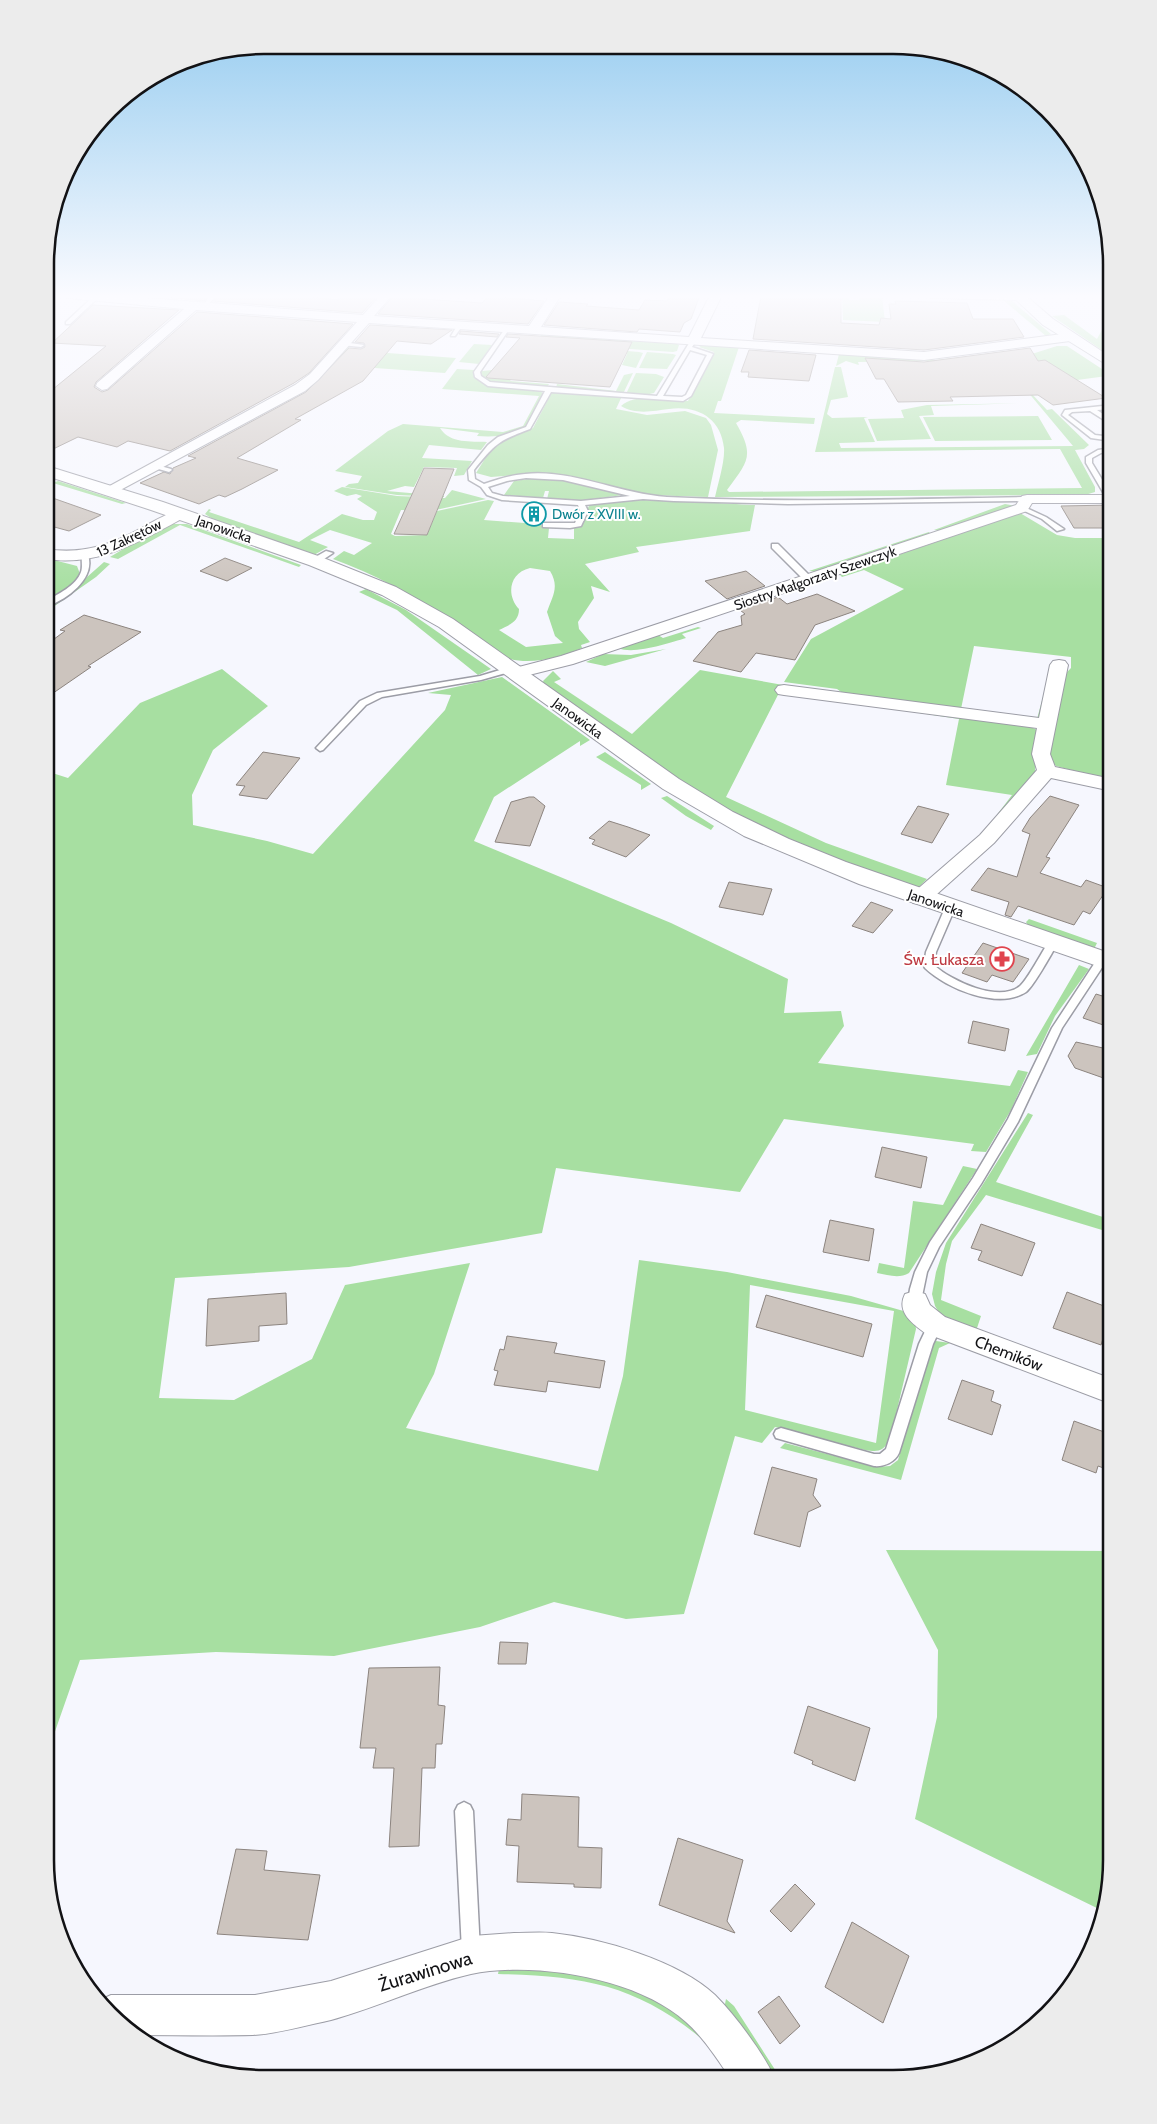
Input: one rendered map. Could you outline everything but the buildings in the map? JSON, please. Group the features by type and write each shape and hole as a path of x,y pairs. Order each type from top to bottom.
{"street":[{"path":"111,491 163,468 290,394"},
{"name":"Janowicka","path":"54,473 322,557 406,600 446,624 664,779 723,817 790,850 920,898 1103,960"},
{"name":"Siostry Małgorzaty Szewczyk","path":"513,671 567,660 809,580 1024,504 1103,499"},
{"name":"13 Zakrętów","path":"54,556 64,558 85,557 107,551 180,514"},
{"path":"1047,771 1041,754 1059,665"},
{"path":"784,690 1046,724"},
{"path":"920,898 986,840 1047,771"},
{"path":"1047,771 1103,783"},
{"name":"Chemików","path":"915,1302 917,1311 935,1325 1103,1389"},
{"name":"Żurawinowa","path":"122,2015 255,2015 330,2000 472,1955 552,1952 602,1961 637,1972 673,1990 700,2008 722,2032 749,2070"}],"lane":[{"path":"548,394 531,425 522,431 494,442 471,470 472,480 484,486 489,494 502,498 581,503 641,497 729,501 1024,504 1060,530"},
{"path":"606,394 683,399 689,394"},
{"path":"659,398 661,394"},
{"path":"1103,407 1072,410 1067,411 1065,415 1092,437 1103,438"},
{"path":"1090,408 1103,417"},
{"path":"1103,451 1088,457 1103,486"},
{"path":"484,486 514,477 558,476 641,497"},
{"path":"546,525 570,526 578,524 584,511 581,503"},
{"path":"776,546 809,580"},
{"path":"54,599 82,578 87,565 85,557"},
{"path":"320,748 363,703 380,695 473,680 513,671"},
{"path":"950,908 931,952 929,966 933,971 960,986 992,995 1017,994 1024,988 1053,943"},
{"path":"915,1302 916,1289 921,1272 934,1245 977,1181 1014,1119 1057,1028 1103,966"},
{"path":"781,1434 882,1461 892,1453 926,1344 935,1325"},
{"path":"464,1811 472,1955"}],"green space":[{"path":"513,394 544,394 530,422 522,429 510,434 477,436 479,433 440,428 449,437 455,439 487,442 481,450 429,445 422,458 472,461 464,475 454,476 457,468 424,467 414,487 405,486 387,491 444,497 397,495 345,487 349,484 358,483 362,476 335,471 388,431 403,424 503,432 523,426 539,396"},
{"path":"551,394 622,396 616,409 647,415 685,411 706,418 711,425 718,450 708,497 647,495 565,475 531,474 491,477 476,473 493,446 504,439 533,428"},
{"path":"692,394 723,394 721,401 718,401 714,413 815,418 814,424 741,420 736,423 746,443 747,451 744,465 727,490 729,492 1082,488 1060,449 815,452 829,394 847,394 848,397 831,400 827,414 832,418 868,417 864,418 875,442 839,443 841,448 1073,446 1030,394 1032,394 1047,410 1052,409 1089,445 1084,449 1075,450 1095,487 1095,492 1085,495 715,497 724,448 722,438 713,421 689,409 633,411 621,406 635,399 644,398 688,401"},
{"path":"1025,403 931,406 934,415 919,416 931,439 877,441 868,419 904,418 901,410 927,405"},
{"path":"1038,416 1052,440 935,441 923,417"},
{"path":"536,478 572,481 623,495 578,501 547,499 549,491 545,491 543,498 504,495 514,481"},
{"path":"58,481 126,503 122,504 54,483"},
{"path":"342,487 397,496 445,498 452,490 486,499 431,511 401,510 391,534 395,536 427,535 437,511 488,500 494,501 484,520 538,524 549,528 548,538 574,539 574,528 580,526 590,505 600,502 641,500 755,505 750,531 636,547 639,552 585,564 610,592 591,586 594,598 578,622 579,629 590,642 581,645 582,648 547,659 519,661 505,657 436,610 408,594 363,571 333,559 344,551 354,555 372,543 330,530 310,540 328,547 314,555 217,522 205,514 209,509 211,510 209,512 299,542 342,514 363,520 374,520 377,512 357,499 362,496 356,494 347,496 334,491","holes":["530,568 550,571 555,587 547,612 555,636 563,643 526,647 499,630 513,622 519,613 519,609 512,597 512,585 518,575"]},
{"path":"1005,504 1016,506 942,531 934,530"},
{"path":"1020,513 1057,535 1075,538 1103,538 1103,779 1056,766 1047,756 1062,677 1071,668 1071,657 974,646 961,709 1037,719 1050,671 1053,673 1041,719 1038,721 844,694 837,689 784,682 811,639 904,589 864,570 842,577 840,575"},
{"path":"173,524 187,524 301,565 299,567 180,525 118,559 110,557 157,529 161,530"},
{"path":"929,532 931,535 820,572 809,571"},
{"path":"54,560 77,566 80,574 73,584 54,596"},
{"path":"104,562 110,564 96,577 54,606 54,603 69,593"},
{"path":"366,589 406,610 491,669 478,675 397,610 359,592"},
{"path":"698,627 701,628 682,634 686,638 661,645 633,650 618,648 658,635 663,638"},
{"path":"666,649 605,666 586,662 603,654 631,655"},
{"path":"222,669 268,706 213,750 192,795 193,825 267,841 313,854 445,710 451,695 428,693 502,677 590,740 580,746 580,741 494,797 474,841 671,923 788,979 784,1013 841,1011 844,1026 818,1063 1010,1086 1018,1070 1028,1072 1011,1110 986,1152 971,1151 974,1144 784,1119 740,1192 556,1168 542,1233 349,1267 175,1278 159,1398 234,1400 312,1359 345,1285 470,1263 434,1374 406,1428 598,1471 623,1376 639,1260 727,1272 851,1296 907,1312 915,1322 916,1329 890,1440 885,1447 877,1451 865,1450 775,1427 762,1443 735,1436 684,1614 626,1619 554,1602 480,1627 334,1656 216,1652 80,1660 54,1734 54,774 68,778 140,703","holes":["750,1285 894,1311 876,1443 745,1410"]},
{"path":"700,670 783,685 726,797 826,843 927,879 919,887 911,887 819,854 708,801 544,684 543,681 553,671 561,679 554,682 632,734"},
{"path":"918,710 1029,726 1037,730 1035,773 990,824 1012,795 946,785 959,719 913,712"},
{"path":"605,752 651,784 641,790 641,785 596,757"},
{"path":"667,796 714,826 711,830 686,816 661,798"},
{"path":"1029,919 1097,943 1094,949 1029,927 1026,922"},
{"path":"1079,965 1089,969 1055,1016 1037,1054 1026,1056"},
{"path":"1028,1113 1033,1115 996,1182 1103,1217 1103,1230 986,1195 952,1241 946,1264 941,1300 981,1316 976,1331 949,1320 940,1314 935,1306 932,1294 936,1272 946,1243"},
{"path":"963,1166 977,1169 909,1273 897,1276 877,1273 879,1263 904,1268 913,1201 943,1205"},
{"path":"936,1341 950,1343 939,1348 901,1480 780,1448 785,1443 877,1467 890,1466 898,1460 931,1345"},
{"path":"886,1550 1103,1551 1103,1874 1097,1908 915,1819 937,1717 938,1650"},
{"path":"518,1968 594,1978 643,1994 665,2005 685,2020 702,2039 654,2006 606,1987 556,1977 498,1974 499,1969"},
{"path":"726,1999 734,2006 775,2070 765,2070 724,2009"}],"place":[{"name":"Dwór z XVIII w.","path":"534,514"},
{"name":"Św. Łukasza","path":"1002,959"}]}
